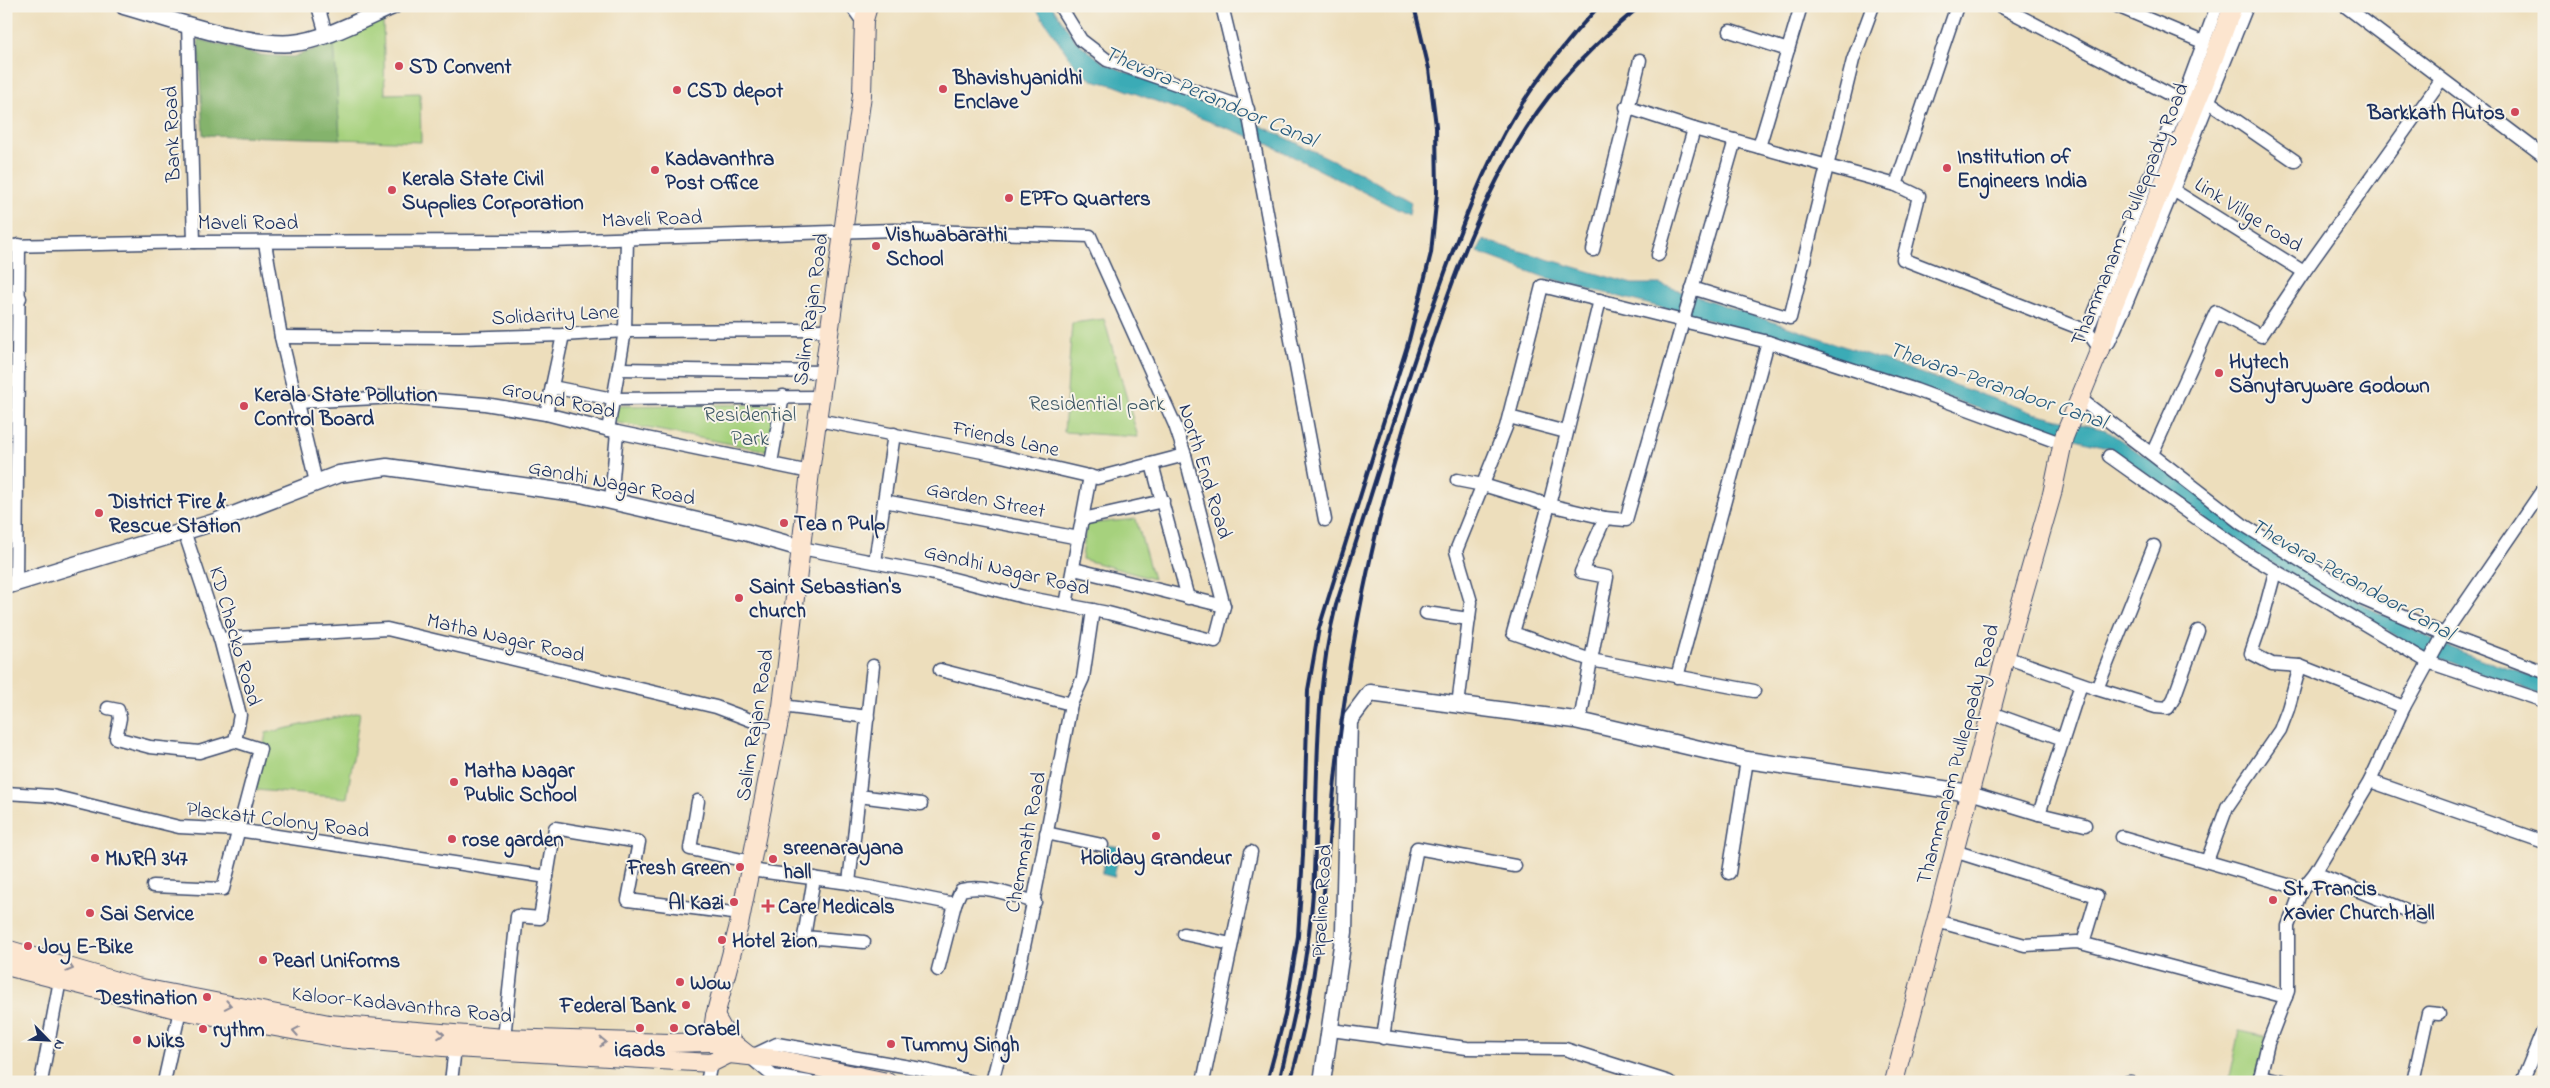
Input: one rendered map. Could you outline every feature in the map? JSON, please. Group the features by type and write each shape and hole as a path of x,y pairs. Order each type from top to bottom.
{"main road":[{"name":"Thammanam - Pulleppady Road","path":"2063,441 2070,419 2100,349 2111,311 2202,90 2233,6"},
{"name":"Salim Rajan Road","path":"711,1042 715,1016 741,914 782,706 810,472 862,95 861,10"},
{"name":"Thammanam Pulleppady Road","path":"1894,1082 2005,657 2052,494 2063,441"},
{"name":"Kaloor-Kadavanthra Road","path":"6,949 137,987 329,1024 367,1034 456,1048 710,1063"},
{"name":"Kaloor-Kadavanthra Road","path":"6,966 180,1010 337,1038 367,1034 651,1043 711,1042"},
{"path":"715,1016 728,1038 750,1056"},
{"path":"711,1042 729,1054 777,1059 887,1082"},
{"path":"710,1063 729,1054"}],"street":[{"path":"124,6 265,43 294,43 326,34 393,6"},
{"path":"318,6 326,34"},
{"path":"1060,6 1081,40 1107,60 1249,113"},
{"path":"1222,6 1249,113 1325,520"},
{"path":"1759,147 1801,6"},
{"path":"1691,291 1790,318 1853,60 1874,6"},
{"path":"1896,184 1957,6"},
{"path":"2000,6 2182,101"},
{"path":"2117,6 2205,43"},
{"path":"2087,331 2171,123 2182,101 2205,43 2217,6"},
{"path":"2173,190 2246,6"},
{"path":"2346,6 2441,80 2544,156"},
{"name":"Bank Road","path":"188,24 194,242"},
{"path":"1730,31 1788,50"},
{"path":"1594,250 1626,107 1640,60"},
{"name":"Link Villge road","path":"2100,349 2109,342 2173,190 2304,272 2441,80"},
{"path":"2208,101 2295,161"},
{"path":"1626,107 1694,129 1896,184 1919,196 1903,260 2087,331 2100,349"},
{"path":"1658,255 1694,129"},
{"path":"1457,480 1483,484 1549,505 1605,518 1626,520 1735,140"},
{"name":"Maveli Road","path":"6,246 194,242 265,243 627,238 894,230 1090,236"},
{"name":"North End Road","path":"1090,236 1175,424 1185,455 1224,606 1216,640"},
{"path":"610,501 612,400 625,331 627,238"},
{"path":"265,243 281,337 316,482"},
{"path":"11,585 10,538 20,298 19,245"},
{"path":"2152,454 2216,312 2260,336 2304,272"},
{"path":"2063,441 1916,390 1768,342 1683,317 1542,286 1509,417 1456,551 1471,602 1458,705 1580,721 1747,760 1970,793 2039,814 2085,825"},
{"path":"6,298 20,298"},
{"path":"1600,300 1549,505 1513,633 1591,660 1754,691"},
{"name":"Solidarity Lane","path":"281,337 459,338 625,331 830,330"},
{"path":"546,414 563,335"},
{"path":"1677,677 1768,342"},
{"path":"618,370 824,372"},
{"path":"552,387 612,400 783,396 821,397"},
{"path":"771,463 783,396"},
{"name":"Ground Road","path":"296,402 397,397 485,404 546,414 612,431 810,472"},
{"path":"2079,398 2242,524 2360,598 2443,636 2544,672"},
{"path":"1509,417 1566,432"},
{"name":"Friends Lane","path":"818,420 894,434 1097,478 1185,455"},
{"path":"875,562 894,434"},
{"path":"2109,456 2275,572 2430,660 2544,701"},
{"path":"1152,464 1188,598"},
{"name":"Gandhi Nagar Road","path":"11,585 215,522 338,474 387,467 581,494 745,532 801,548 875,562 1093,610 1216,640"},
{"path":"1066,605 1080,538 1090,476"},
{"path":"2287,1082 2259,1079 2268,1043 2288,990 2288,926 2302,889 2315,873 2370,781 2404,707 2443,636 2544,488"},
{"name":"Garden Street","path":"884,501 1080,538"},
{"path":"1083,519 1163,501"},
{"path":"1580,721 1607,577 1581,572 1584,560 1605,518"},
{"name":"KD Chacko Road","path":"184,531 220,639 240,715 235,741"},
{"path":"2097,689 2154,546"},
{"path":"1074,569 1224,606"},
{"path":"2275,572 2251,653 2272,664 2300,666 2404,707"},
{"name":"Chemmath Road","path":"992,1082 1010,1014 1035,902 1046,833 1071,704 1083,678 1093,610"},
{"path":"1426,613 1469,619"},
{"name":"Matha Nagar Road","path":"220,639 387,629 716,707 777,730"},
{"path":"2005,657 2081,684 2156,707 2168,708 2174,698 2198,631"},
{"path":"849,883 873,666"},
{"path":"2208,861 2227,806 2280,730 2300,666"},
{"path":"940,670 1071,704"},
{"path":"2039,814 2081,684"},
{"name":"Pipeline Road","path":"1322,1082 1344,932 1348,721 1370,693 1458,705"},
{"path":"782,706 868,717"},
{"path":"108,708 118,710 120,718 116,738 150,747 199,752 235,741 260,750 223,889 153,886"},
{"path":"1990,713 2063,739"},
{"path":"1729,873 1747,760"},
{"path":"2370,781 2544,842"},
{"name":"Plackatt Colony Road","path":"6,793 52,796 178,827 238,830 547,877"},
{"path":"859,796 921,804"},
{"path":"698,801 690,849 751,866 955,904"},
{"path":"504,1038 516,916 540,918 555,828 639,842 628,900 741,914"},
{"path":"1046,833 1102,845"},
{"path":"2122,836 2302,889"},
{"path":"1384,1038 1393,970 1417,848 1515,866"},
{"path":"1954,850 2097,896 2083,943"},
{"path":"1203,1082 1251,852"},
{"path":"2315,873 2422,917"},
{"path":"814,878 804,937 864,942"},
{"path":"938,970 955,904 961,890 972,887 987,889 1035,902"},
{"path":"1936,921 2025,945 2083,943 2286,997"},
{"path":"1184,934 1231,944"},
{"path":"41,1082 60,980"},
{"path":"164,1082 180,1010"},
{"path":"2413,1082 2428,1013 2439,1014"},
{"path":"2522,1082 2544,1028"},
{"path":"1331,1030 1468,1048 1565,1049 1669,1082"},
{"path":"809,1082 786,1080 773,1076 750,1056 777,1044 921,1069 973,1082"},
{"path":"451,1082 456,1048"},
{"path":"707,1082 710,1063"}],"green space":[{"path":"383,20 385,94 420,93 421,142 340,139 334,42"},
{"path":"198,39 260,55 293,57 334,42 340,139 203,135"},
{"name":"Residential park","path":"1104,319 1138,437 1064,432 1072,323"},
{"path":"6,393 11,393 11,457 6,457"},
{"name":"Residential Park","path":"776,404 769,451 614,422 617,406"},
{"path":"1136,519 1153,579 1082,559 1086,524"},
{"path":"360,712 347,798 256,790 266,733"},
{"path":"2239,1031 2266,1037 2255,1082 2228,1082"}],"water":[{"name":"Thevara-Perandoor Canal","path":"1034,6 1052,6 1075,40 1104,63 1257,124 1362,174 1411,202 1409,215 1264,142 1113,85 1092,80 1078,70"},
{"name":"Thevara-Perandoor Canal","path":"1483,240 1632,284 1660,284 2034,413 2106,430 2363,605 2449,647 2505,668 2544,679 2544,696 2425,653 2233,541 2110,448 2035,428 1766,335 1544,277 1477,252"},
{"path":"1108,845 1120,847 1114,877 1102,874"}],"railway":[{"path":"1267,1082 1285,1015 1298,936 1303,855 1308,690 1319,628 1409,340 1431,253 1437,193 1436,126 1429,69 1414,6"},
{"path":"1279,1082 1300,987 1311,916 1320,712 1328,640 1336,605 1425,328 1473,199 1493,155 1525,99 1576,31 1599,6"},
{"path":"1290,1082 1301,1042 1316,957 1339,743 1354,643 1373,545 1412,400 1448,294 1470,238 1510,155 1538,111 1564,78 1608,34 1640,6"}],"place":[{"name":"SD Convent","path":"399,66"},
{"name":"Bhavishyanidhi Enclave","path":"943,89"},
{"name":"CSD depot","path":"677,90"},
{"name":"Barkkath Autos","path":"2515,112"},
{"name":"Institution of Engineers India","path":"1947,168"},
{"name":"Kadavanthra Post Office","path":"655,170"},
{"name":"Kerala State Civil Supplies Corporation","path":"392,190"},
{"name":"EPFO Quarters","path":"1009,198"},
{"name":"Vishwabarathi School","path":"876,246"},
{"name":"Hytech Sanytaryware Godown","path":"2219,373"},
{"name":"Kerala State Pollution Control Board","path":"244,406"},
{"name":"District Fire & Rescue Station","path":"99,513"},
{"name":"Tea n Pulp","path":"784,523"},
{"name":"Saint Sebastian's church","path":"739,598"},
{"name":"Matha Nagar Public School","path":"454,782"},
{"name":"Holiday Grandeur","path":"1156,836"},
{"name":"rose garden","path":"452,839"},
{"name":"MNRA 347","path":"95,858"},
{"name":"sreenarayana hall","path":"773,859"},
{"name":"Fresh Green","path":"740,867"},
{"name":"St. Francis Xavier Church Hall","path":"2273,900"},
{"name":"Al Kazi","path":"734,902"},
{"name":"Care Medicals","path":"768,906"},
{"name":"Sai Service","path":"90,913"},
{"name":"Hotel Zion","path":"722,940"},
{"name":"Joy E-Bike","path":"28,946"},
{"name":"Pearl Uniforms","path":"263,960"},
{"name":"Wow","path":"680,982"},
{"name":"Destination","path":"207,997"},
{"name":"Federal Bank","path":"686,1005"},
{"name":"iGads","path":"640,1028"},
{"name":"Orabel","path":"674,1028"},
{"name":"rythm","path":"203,1029"},
{"name":"Niks","path":"137,1040"},
{"name":"Tummy Singh","path":"891,1044"}]}
